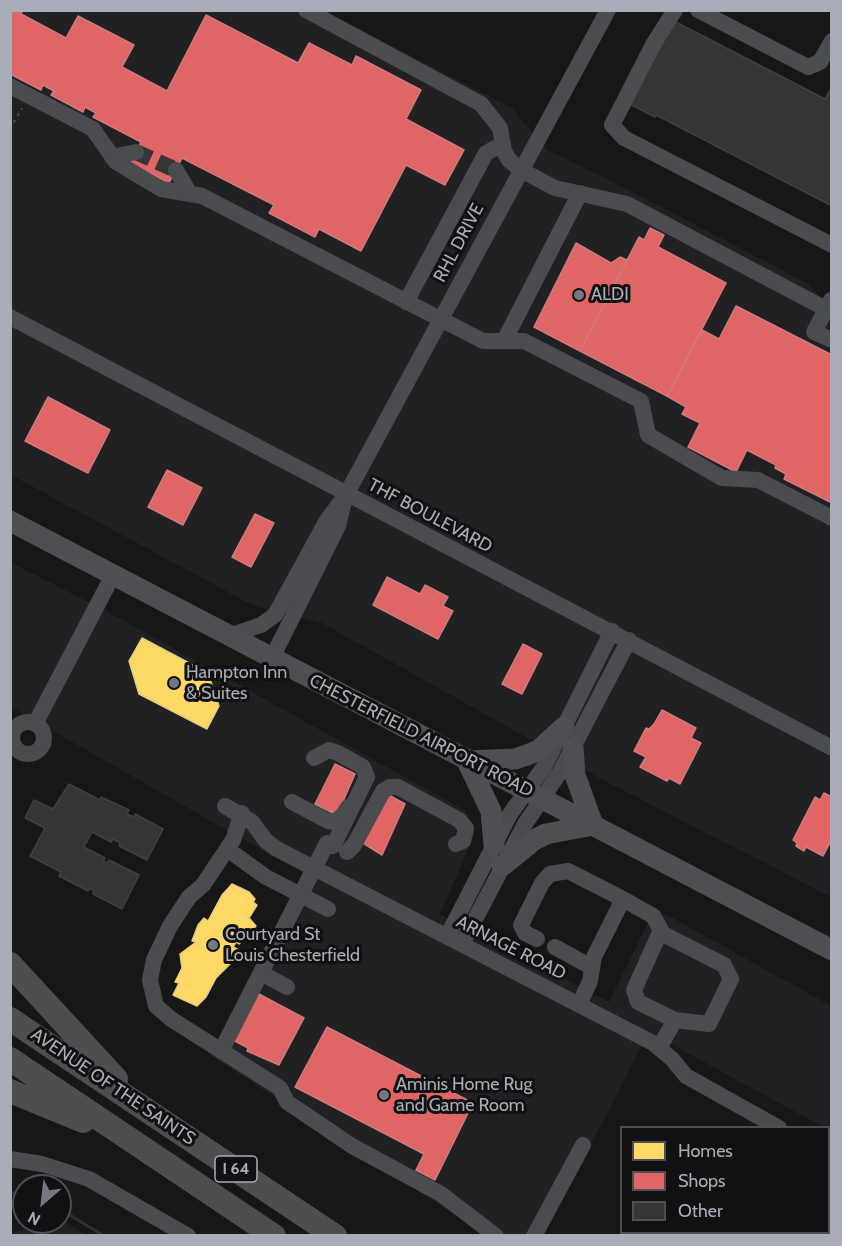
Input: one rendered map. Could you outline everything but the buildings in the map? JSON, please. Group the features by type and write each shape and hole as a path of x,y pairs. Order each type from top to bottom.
{"highway":[{"path":"10,964 137,1103"},
{"name":"AVENUE OF THE SAINTS","path":"10,1019 335,1236"},
{"name":"AVENUE OF THE SAINTS","path":"10,1059 274,1236"},
{"path":"10,1091 134,1142"}],"main road":[{"name":"CHESTERFIELD AIRPORT ROAD","path":"10,521 831,950"},
{"path":"494,845 491,811 467,761 515,759 527,755 539,750 564,727"},
{"path":"502,866 534,840 546,834 593,825 575,775 573,747"}],"street":[{"path":"306,10 481,104 500,128 509,160 520,170 555,188 627,204 829,304 814,332 831,340"},
{"name":"RHL DRIVE","path":"229,636 261,626 275,615 327,520 346,495 608,10"},
{"path":"675,10 654,43 612,125 624,138 831,245"},
{"path":"698,10 807,68 820,63 831,41"},
{"path":"16,89 93,129 116,162 161,189 202,196 483,341 524,341 641,401 648,435 722,478 758,480 831,518"},
{"path":"406,302 486,153 503,144"},
{"path":"112,157 136,152"},
{"path":"176,170 190,194"},
{"path":"504,341 580,193"},
{"name":"THF BOULEVARD","path":"10,317 831,748"},
{"name":"RHL DRIVE","path":"272,658 338,526 346,495"},
{"path":"35,724 113,575"},
{"path":"454,940 502,866 525,824 544,767 612,631"},
{"path":"454,940 494,845 510,814 534,795 573,747 629,640"},
{"path":"221,1051 314,868 336,847 364,789 367,777 363,767 329,750 314,758"},
{"path":"292,802 334,822 344,815 360,784 363,767"},
{"path":"336,847 354,845 383,791 390,787 398,787 459,820 466,828 463,841 456,844"},
{"name":"ARNAGE ROAD","path":"225,806 242,813 266,841 659,1048 686,1076 775,1126"},
{"path":"242,813 227,849 203,885 189,897 170,926 154,960 150,980 156,1006 171,1019 280,1088 287,1102 352,1146 441,1194 496,1236"},
{"path":"227,849 266,877 328,909"},
{"path":"537,939 525,933 521,925 535,895 550,874 562,870 623,899 653,916 659,924 661,933 634,995 638,1002 675,1020 709,1024 731,979 724,965 661,933"},
{"path":"579,1005 590,981 591,967 623,899"},
{"path":"555,947 591,967"},
{"path":"261,973 288,987"},
{"path":"659,1048 675,1020"},
{"path":"534,1236 583,1144"},
{"path":"10,1159 42,1164 89,1179 188,1236"}],"path":[{"path":"10,129 24,103 16,89"}],"shaded area":[{"path":"10,11 325,11 512,108 547,150 600,175 809,284 832,312 831,897 601,779 322,623 254,606 11,475"},
{"path":"10,562 110,613 466,811 475,834 440,914 609,1002 655,908 831,1006 831,1132 830,1126 821,1126 649,1032 544,1235 486,1235 210,1055 304,874 11,707"},
{"path":"72,1226 85,1235 11,1235 11,1233 72,1234"}],"waterway":[{"path":"72,1216 104,1236"}],"tunnel":[{"path":"136,152 176,170"}],"place":[{"name":"ALDI","path":"579,295"},
{"name":"Hampton Inn & Suites","path":"174,683"},
{"name":"Courtyard St Louis Chesterfield","path":"213,945"},
{"name":"Aminis Home Rug and Game Room","path":"384,1095"}]}
